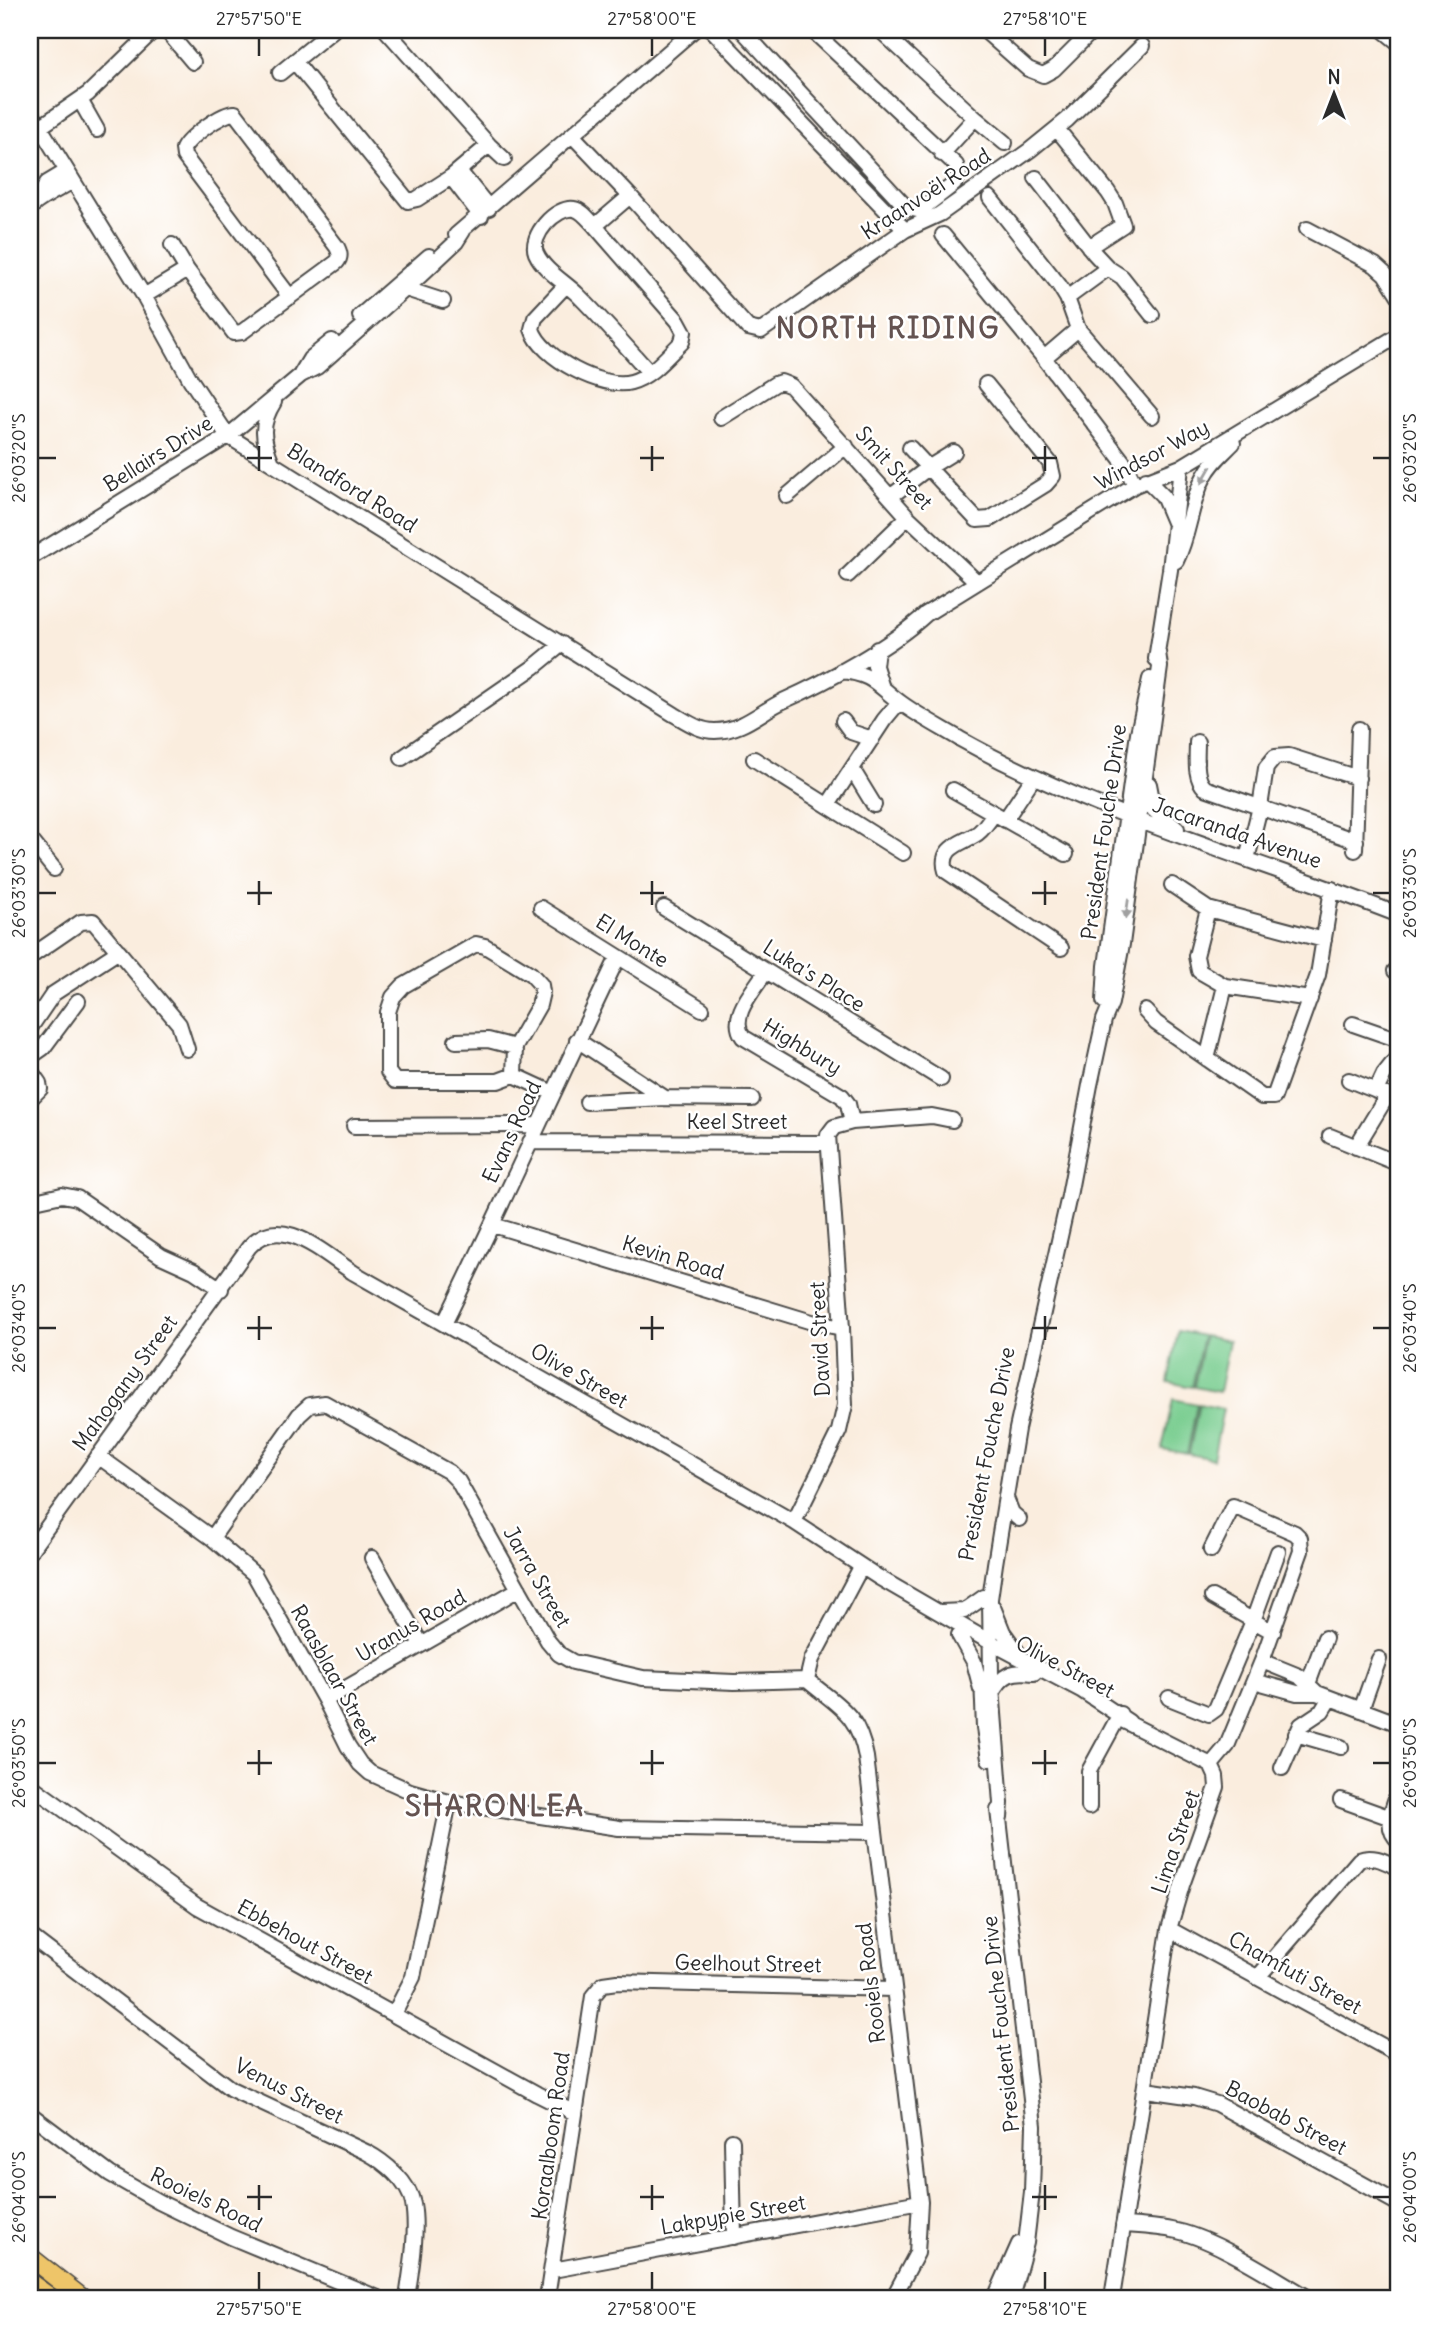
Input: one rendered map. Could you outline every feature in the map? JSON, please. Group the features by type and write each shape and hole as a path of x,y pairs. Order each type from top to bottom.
{"main road":[{"path":"30,2257 82,2298"},
{"path":"30,2283 51,2298"}],"street":[{"path":"40,127 80,100 154,30"},
{"path":"166,30 193,62"},
{"path":"280,74 333,30"},
{"path":"386,30 504,159"},
{"name":"Bellairs Drive","path":"301,374 310,359 415,268 463,231 694,30"},
{"path":"712,30 905,230"},
{"path":"742,30 907,208 923,208 958,179 958,170 812,30"},
{"path":"880,30 1005,143"},
{"path":"984,30 1028,69 1043,75 1054,69 1093,30"},
{"path":"1383,30 1399,43"},
{"name":"Kraanvoël Road","path":"630,196 752,330 761,331 905,230 940,214 1057,128 1142,46"},
{"path":"295,62 405,200 417,199 439,182 455,174 489,145"},
{"path":"80,100 97,130"},
{"name":"Blandford Road","path":"30,111 144,296 190,379 228,436 675,715 707,730"},
{"path":"172,245 187,270 234,333 242,332 290,297 337,262 340,252 238,116 228,113 187,142 183,149 184,156 290,297"},
{"path":"942,154 975,118"},
{"path":"1057,128 1115,202 1123,225 1090,247"},
{"path":"573,136 630,196 595,226"},
{"path":"455,174 485,212"},
{"path":"33,202 47,183 69,176"},
{"path":"1036,178 1090,247 1108,268 1122,277 1152,315"},
{"path":"990,198 1059,285 1067,298 1078,329 1152,416"},
{"path":"566,285 532,323 534,335 553,358 570,368 619,383 630,383 649,372 682,342 684,332 678,321 595,226 580,211 570,208 560,211 539,232 535,242 537,255 566,285 649,372"},
{"path":"1307,229 1375,265 1385,274 1399,296"},
{"name":"Bellairs Drive","path":"30,558 228,436 301,374 317,366 406,289 456,242 463,231"},
{"path":"943,235 1044,358 1124,463 1141,482 1163,496 1176,526"},
{"path":"1067,298 1108,268"},
{"path":"144,296 187,270"},
{"path":"406,289 443,301"},
{"path":"1044,358 1078,329"},
{"name":"Windsor Way","path":"707,730 734,728 783,701 797,697 877,649 977,582 1141,482 1181,467 1399,335"},
{"name":"Smit Street","path":"721,418 769,386 781,383 794,389 908,517 977,582"},
{"path":"909,448 970,514 981,520 990,519 1046,484 1053,476 1050,463 986,384"},
{"path":"272,463 265,445 263,429 266,414 280,391"},
{"path":"1170,570 1182,548 1203,479 1215,461 1251,425"},
{"path":"787,496 846,446"},
{"path":"890,497 954,452"},
{"name":"President Fouche Drive","path":"1104,1020 1111,1003 1132,874 1138,733 1158,652 1176,526 1181,467"},
{"path":"848,575 908,517"},
{"name":"Windsor Way","path":"783,701 794,690 911,620 926,614"},
{"path":"402,758 541,662 562,644"},
{"path":"877,649 875,666 881,685"},
{"name":"President Fouche Drive","path":"987,1598 1017,1429 1069,1196 1104,1020 1106,966 1148,754 1160,667 1158,652"},
{"name":"Jacaranda Avenue","path":"841,671 860,674 881,685 899,702 1033,778 1134,819 1399,915"},
{"path":"828,805 899,702"},
{"path":"843,721 851,732 872,739"},
{"path":"1197,742 1198,775 1201,785 1210,791 1260,807 1356,846 1359,729"},
{"path":"1148,754 1149,792 1154,810 1193,840"},
{"path":"1247,859 1266,768 1275,757 1289,756 1358,778"},
{"path":"754,759 903,853"},
{"path":"852,769 874,805"},
{"path":"1033,778 1000,817 953,847 945,860 946,871 1061,948"},
{"path":"954,790 1066,855"},
{"path":"1132,874 1138,851 1144,841 1154,836 1173,833"},
{"path":"31,843 54,869"},
{"path":"1172,886 1209,909 1324,940"},
{"path":"1145,1011 1156,1023 1262,1097 1274,1097 1318,975 1332,889"},
{"name":"El Monte","path":"541,908 702,1009"},
{"name":"Luka's Place","path":"664,908 942,1079"},
{"path":"1209,909 1198,946 1196,964 1199,971 1225,986 1310,999"},
{"path":"30,957 81,922 89,920 97,925 179,1024 187,1049"},
{"path":"514,1075 515,1047 538,1005 542,992 541,985 531,975 482,944 471,945 403,986 393,997 389,1005 388,1072 395,1081 498,1081 514,1075 553,1093"},
{"path":"30,1028 53,994 119,951"},
{"name":"Evans Road","path":"444,1324 618,957"},
{"name":"Highbury","path":"766,971 740,1013 740,1032 743,1037 842,1096 848,1104 852,1122"},
{"path":"1207,1059 1225,986"},
{"path":"30,1057 43,1048 78,1001"},
{"path":"1353,1024 1399,1040"},
{"path":"456,1041 488,1040 515,1047"},
{"path":"577,1040 665,1098"},
{"path":"1356,1147 1387,1096 1384,1074 1399,1055"},
{"path":"30,1070 40,1089 30,1099"},
{"path":"1349,1080 1387,1096"},
{"path":"587,1102 665,1098 752,1099"},
{"path":"827,1143 830,1130 852,1122 932,1116 952,1120"},
{"path":"354,1126 538,1125"},
{"path":"1330,1136 1399,1164"},
{"name":"Keel Street","path":"530,1142 827,1143"},
{"name":"David Street","path":"794,1522 843,1419 845,1388 842,1328 827,1143"},
{"name":"President Fouche Drive","path":"1011,2298 1023,2260 1033,2182 1034,2126 987,1693 987,1598 993,1516 1012,1419 1063,1195 1069,1186"},
{"path":"30,1202 62,1195 77,1198 161,1256 194,1271 221,1289"},
{"name":"Kevin Road","path":"493,1225 812,1322 842,1328"},
{"name":"Olive Street","path":"255,1241 272,1232 290,1234 354,1273 794,1522 986,1644 1211,1765"},
{"name":"Mahogany Street","path":"30,1551 255,1241"},
{"name":"Jarra Street","path":"212,1538 299,1415 310,1405 325,1404 449,1472 458,1481 553,1647 566,1658 585,1667 643,1678 734,1682 807,1680"},
{"name":"Raasblaar Street","path":"98,1456 212,1538 254,1574 348,1745 364,1769 410,1791 449,1802 618,1828 874,1832"},
{"path":"1005,1497 1012,1513 1019,1519"},
{"name":"Lima Street","path":"1112,2298 1169,1929 1215,1794 1216,1776 1211,1765 1227,1746 1262,1661 1301,1551 1300,1538 1294,1533 1233,1506 1211,1550"},
{"path":"1169,1698 1209,1714 1219,1706 1278,1552"},
{"path":"372,1558 421,1644"},
{"path":"807,1680 812,1659 862,1567"},
{"name":"Olive Street","path":"878,1577 891,1591 959,1635 986,1644"},
{"name":"Uranus Road","path":"325,1700 519,1589"},
{"path":"1212,1597 1273,1632"},
{"path":"936,1612 964,1611 987,1598 1009,1643 1035,1670"},
{"path":"959,1635 987,1693 1008,1674 1035,1670"},
{"path":"1282,1768 1301,1725 1322,1711 1315,1692 1325,1638"},
{"path":"1361,1710 1379,1659"},
{"path":"1262,1661 1298,1676 1315,1692 1399,1724"},
{"name":"Rooiels Road","path":"807,1680 845,1711 859,1729 866,1757 892,1989 920,2202 917,2253 893,2298"},
{"path":"1254,1681 1297,1693 1315,1692"},
{"path":"1089,1807 1089,1771 1122,1718"},
{"path":"1296,1734 1341,1747"},
{"name":"Ebbehout Street","path":"30,1785 197,1906 575,2113"},
{"path":"1399,1790 1391,1818 1393,1834 1399,1841"},
{"path":"1341,1800 1391,1818"},
{"path":"394,2014 413,1977 449,1802"},
{"path":"1258,1977 1359,1860 1369,1857 1399,1868"},
{"name":"Chamfuti Street","path":"1169,1929 1399,2055"},
{"name":"Venus Street","path":"30,1936 231,2089 366,2152 385,2165 408,2191 413,2203 412,2269 407,2298"},
{"name":"Geelhout Street","path":"603,1984 617,1982 892,1989"},
{"name":"Koraalboom Road","path":"547,2298 593,1996 603,1984"},
{"name":"Baobab Street","path":"1146,2090 1194,2097 1217,2104 1399,2204"},
{"name":"Rooiels Road","path":"30,2114 110,2174 159,2203 231,2237 378,2298"},
{"path":"732,2141 734,2237"},
{"name":"Lakpypie Street","path":"553,2270 920,2202"},
{"path":"1123,2225 1172,2230 1189,2235 1232,2255 1309,2298"},
{"name":"President Fouche Drive","path":"995,2298 1027,2227"}],"green space":[{"path":"1178,1331 1203,1336 1192,1387 1168,1382"},
{"path":"1204,1336 1229,1341 1219,1392 1194,1387"},
{"path":"1173,1399 1197,1404 1187,1454 1162,1449"},
{"path":"1199,1404 1223,1409 1213,1459 1189,1454"}],"district":[{"name":"NORTH RIDING","path":"888,328"},
{"name":"SHARONLEA","path":"495,1806"}]}
